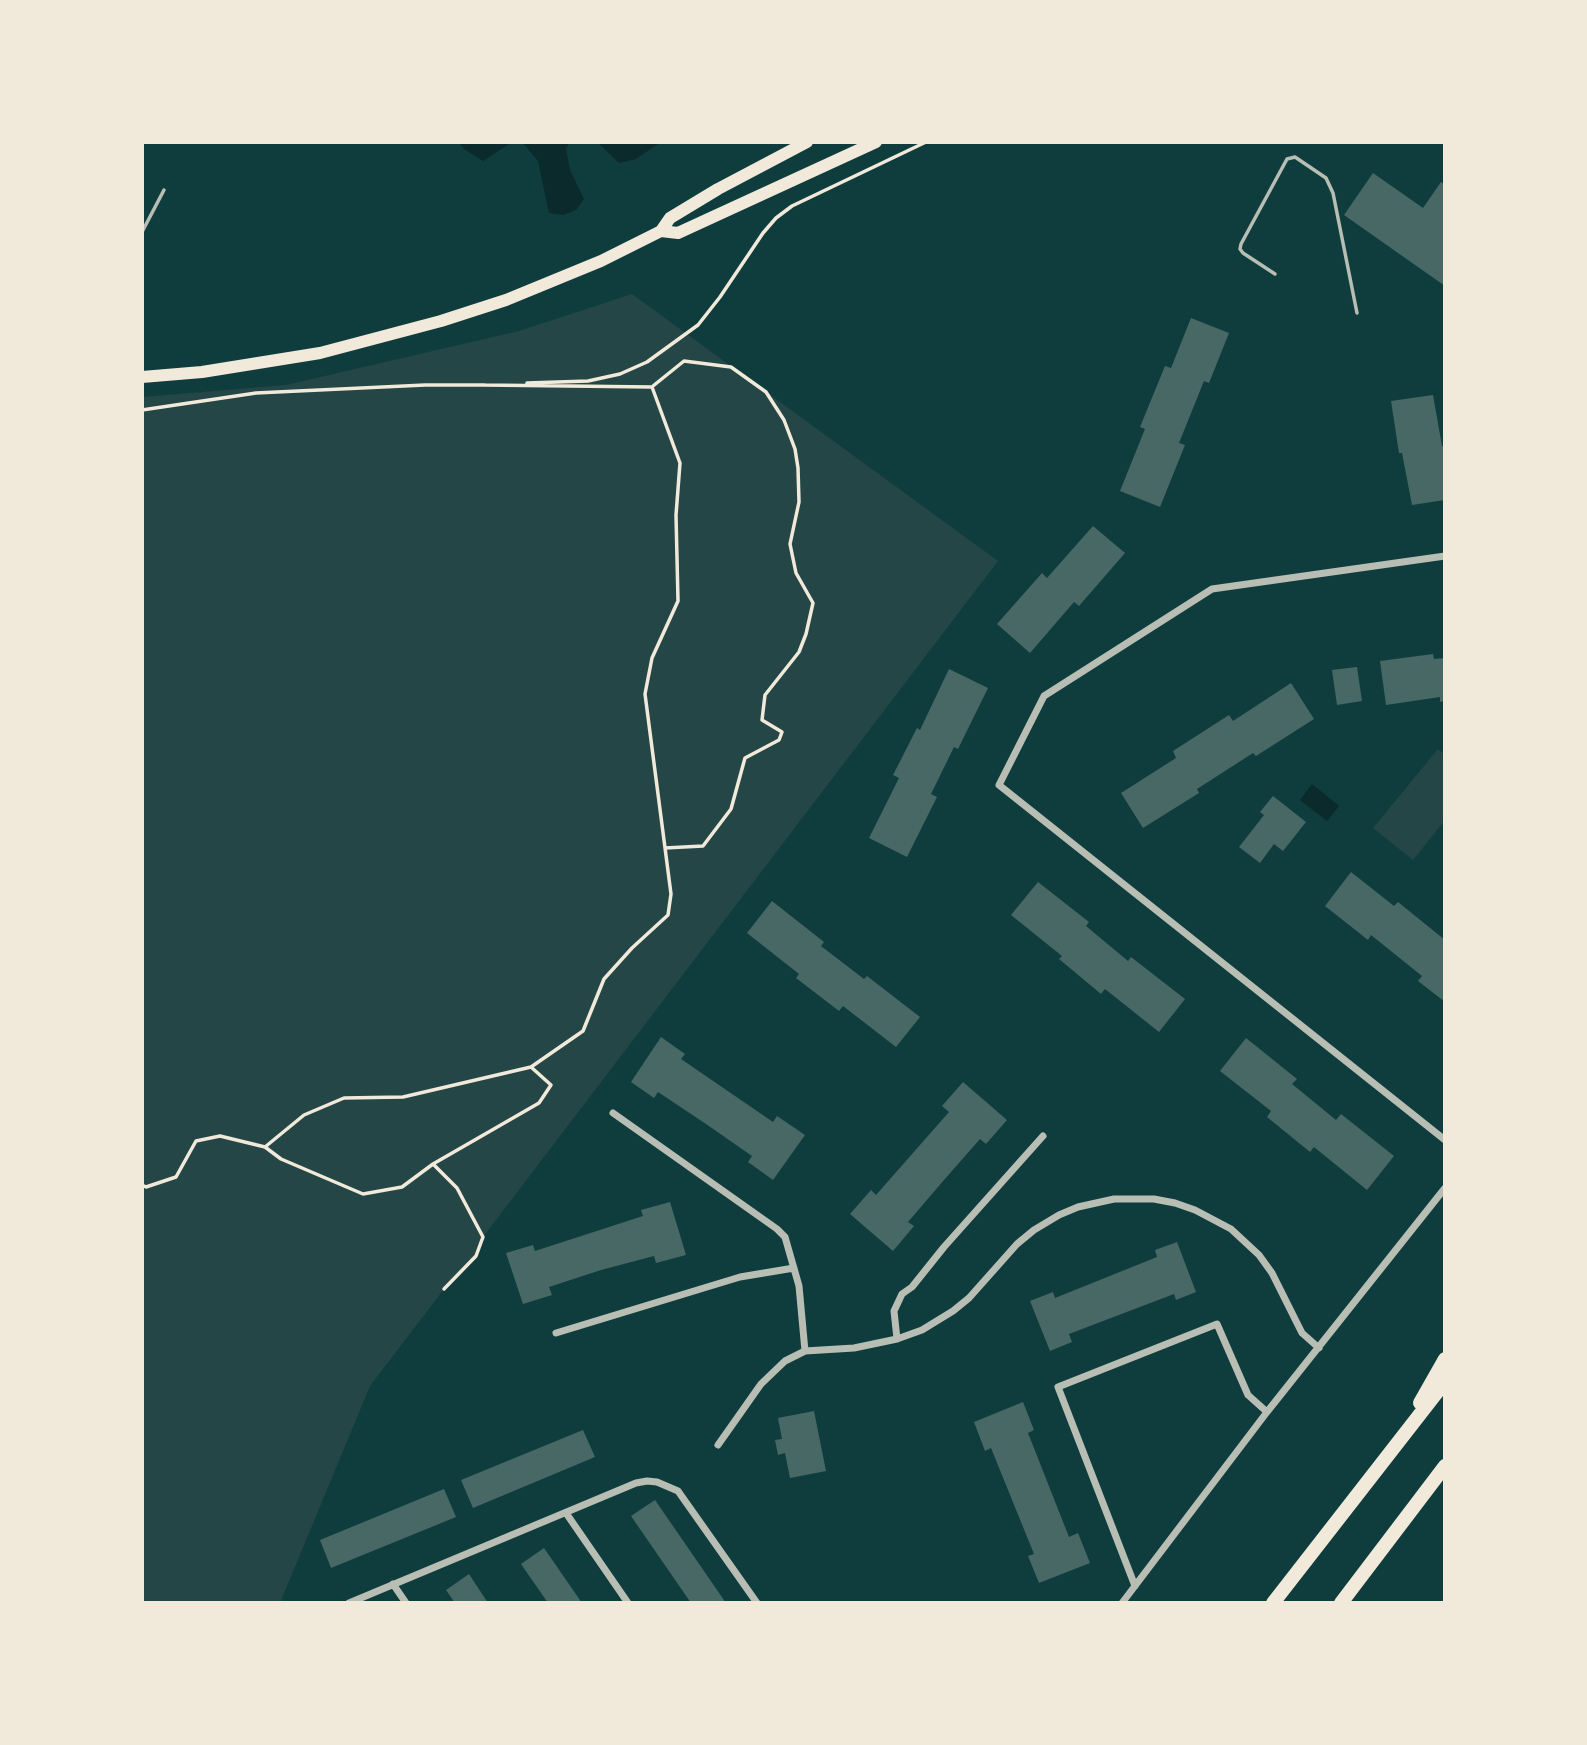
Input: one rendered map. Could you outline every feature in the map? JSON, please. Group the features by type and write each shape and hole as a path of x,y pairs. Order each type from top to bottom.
{"highway":[{"path":"1391,1452 1445,1359"},
{"path":"1273,1603 1445,1382"},
{"path":"1341,1603 1445,1466"}],"main road":[{"path":"142,377 202,372 298,357 415,328 543,286 661,231 670,218 807,142"},
{"path":"661,231 678,233 876,142"}],"street":[{"path":"1445,556 1212,589 1044,696 999,785 1445,1140"},
{"path":"613,1113 785,1237 799,1286 805,1351"},
{"path":"897,1339 894,1311 902,1294 912,1286 1043,1136"},
{"path":"1122,1603 1445,1188"},
{"path":"718,1445 771,1371 795,1354 854,1348 897,1339 922,1330 953,1311 986,1280 1017,1244 1046,1222 1096,1202 1134,1198 1175,1203 1216,1220 1245,1240 1272,1273 1302,1334 1319,1348"},
{"path":"556,1333 740,1277 794,1268"},
{"path":"1135,1586 1058,1387 1217,1324 1248,1395 1268,1412"},
{"path":"349,1603 636,1483 647,1481 678,1492 757,1603"},
{"path":"566,1513 628,1603"},
{"path":"393,1584 406,1603"}],"lane":[{"path":"1275,274 1240,249 1287,159 1296,157 1326,177 1333,193 1357,313"},
{"path":"142,232 164,190"}],"path":[{"path":"483,385 588,381 620,374 647,362 698,325 776,218 792,206 926,142"},
{"path":"142,410 256,393 425,385 652,387 684,361 731,367 766,392 784,420 795,449 799,502 790,544 796,573 813,603 799,652 765,695 762,720 782,732 779,740 745,758 731,809 703,846 665,848"},
{"path":"265,1147 304,1115 344,1098 403,1097 531,1067 583,1031 604,979 632,948 668,915 671,894 645,694 652,658 678,601 676,515 680,463 652,387"},
{"path":"142,1185 146,1187 176,1177 195,1141 220,1136 265,1147 281,1159 363,1194 402,1187 433,1164 539,1103 551,1085 531,1067"},
{"path":"433,1164 457,1188 483,1237 477,1256 444,1289"}],"shaded area":[{"path":"459,142 512,142 483,161 464,149"},
{"path":"522,142 570,142 566,149 570,170 584,199 576,210 563,215 549,213 538,161"},
{"path":"597,142 661,142 636,159 619,163"},
{"path":"632,294 998,561 483,1237 476,1256 444,1289 370,1386 280,1603 142,1603 142,397 286,385 519,331"},
{"path":"1438,749 1445,755 1445,820 1413,860 1373,828"},
{"path":"1312,784 1339,806 1327,821 1300,800"}],"building":[{"path":"1373,173 1423,208 1441,182 1445,185 1445,286 1344,215"},
{"path":"1191,318 1229,333 1209,383 1204,381 1179,443 1185,445 1160,507 1120,491 1145,429 1140,427 1165,366 1171,368"},
{"path":"1433,395 1442,446 1445,446 1445,500 1412,505 1402,453 1399,453 1391,401"},
{"path":"1093,526 1125,553 1079,606 1074,602 1030,653 997,624 1042,573 1047,578"},
{"path":"1433,654 1434,659 1445,658 1445,701 1440,702 1440,697 1386,705 1380,661"},
{"path":"1357,667 1362,701 1337,705 1332,670"},
{"path":"949,669 988,688 958,749 954,747 931,794 937,797 907,857 869,838 899,778 893,775 917,728 920,730"},
{"path":"1291,683 1314,719 1256,756 1253,753 1197,789 1199,793 1143,828 1121,793 1176,758 1173,751 1229,715 1233,721"},
{"path":"1273,796 1306,822 1283,851 1274,844 1260,863 1239,847 1264,815 1260,812"},
{"path":"1351,872 1394,906 1398,902 1445,940 1445,1002 1418,981 1422,976 1371,935 1368,940 1325,906"},
{"path":"1038,882 1089,922 1086,926 1128,961 1131,957 1185,999 1159,1032 1105,989 1101,994 1059,959 1062,956 1011,915"},
{"path":"772,901 824,942 821,946 864,979 867,976 920,1017 896,1047 843,1006 839,1011 796,978 799,974 747,933"},
{"path":"661,1037 685,1054 681,1059 773,1122 777,1116 805,1135 773,1180 748,1162 752,1156 706,1124 658,1092 654,1098 631,1082"},
{"path":"1246,1038 1297,1079 1292,1084 1336,1120 1341,1114 1394,1156 1367,1190 1314,1147 1310,1152 1267,1117 1271,1111 1220,1071"},
{"path":"963,1082 1007,1120 986,1144 980,1139 944,1180 908,1222 914,1226 893,1251 850,1214 871,1190 876,1195 949,1112 942,1106"},
{"path":"670,1202 686,1255 656,1263 654,1256 601,1270 549,1287 552,1295 523,1304 506,1253 533,1245 535,1251 643,1216 641,1210"},
{"path":"1177,1242 1196,1292 1176,1300 1174,1294 1069,1334 1072,1342 1050,1351 1030,1301 1053,1292 1055,1298 1157,1257 1155,1250"},
{"path":"1023,1402 1034,1430 1028,1433 1069,1537 1078,1533 1090,1563 1039,1583 1028,1556 1034,1554 991,1448 985,1451 974,1422"},
{"path":"814,1411 826,1471 790,1478 785,1453 778,1455 775,1440 782,1439 778,1418"},
{"path":"583,1430 595,1457 473,1508 461,1480"},
{"path":"444,1489 456,1517 331,1568 320,1540"},
{"path":"655,1500 726,1603 691,1603 631,1516"},
{"path":"544,1548 582,1603 548,1603 521,1564"},
{"path":"469,1574 488,1603 455,1603 446,1590"}]}
